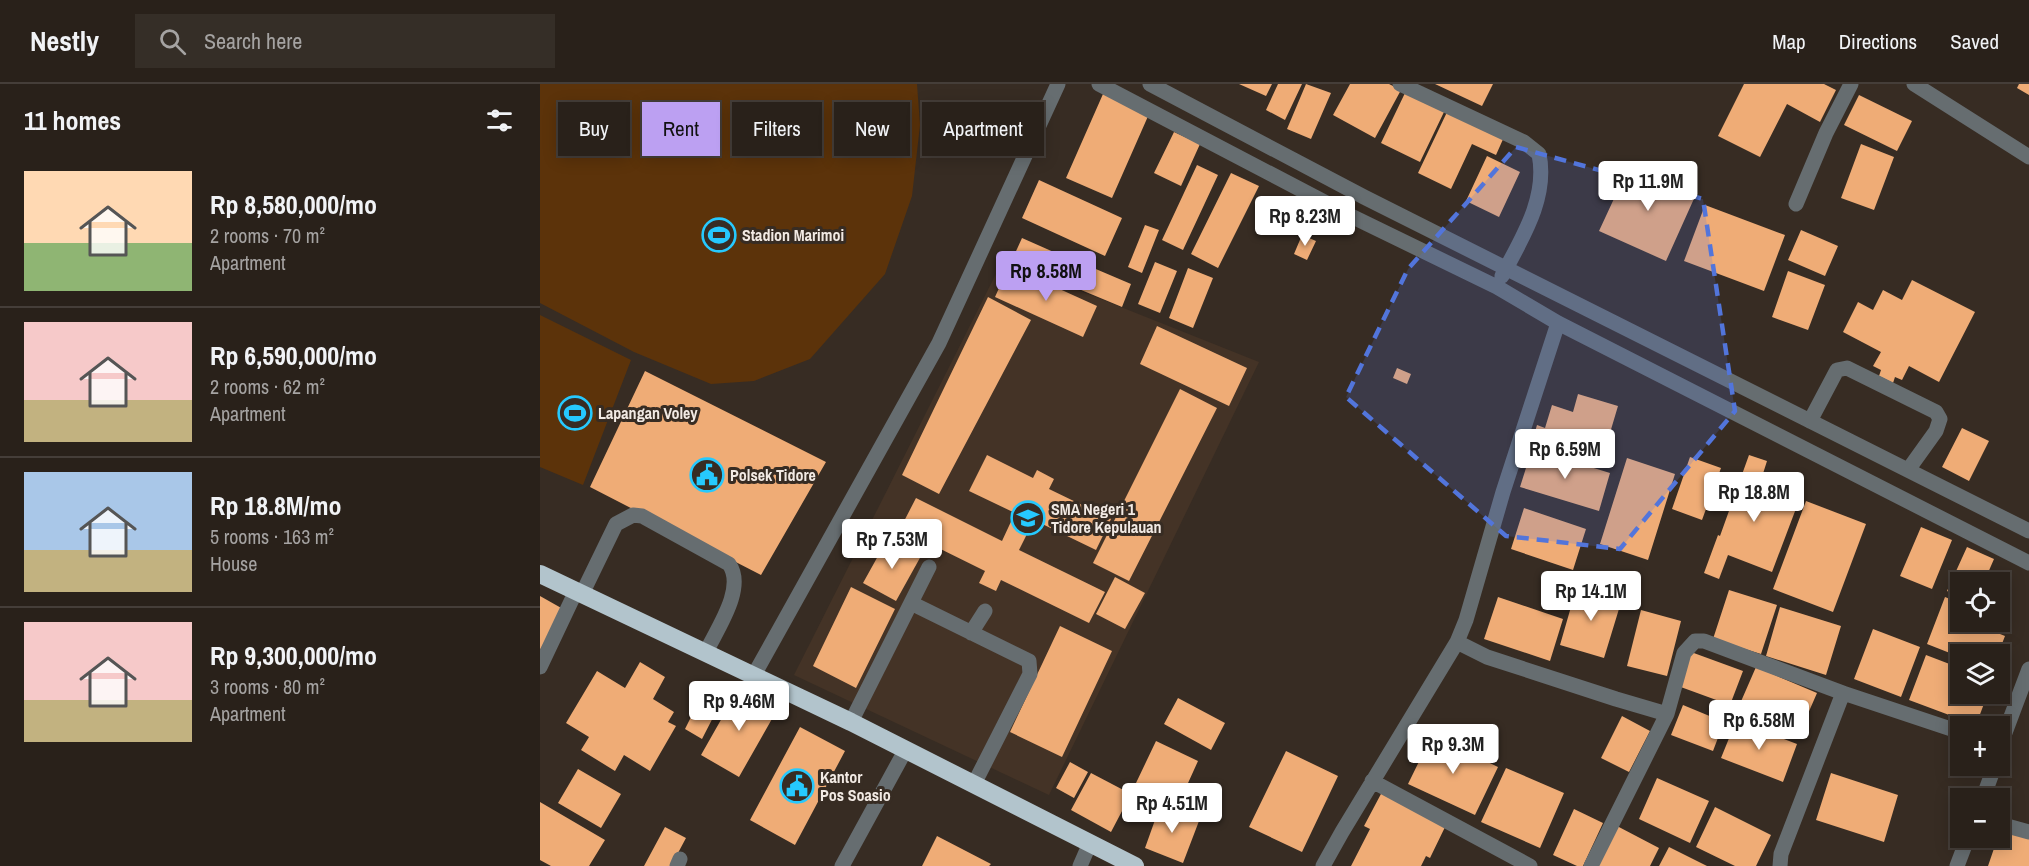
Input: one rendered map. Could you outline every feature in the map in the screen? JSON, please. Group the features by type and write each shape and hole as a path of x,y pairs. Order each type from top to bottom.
{"highway":[{"path":"540,574 851,722 1135,866"}],"street":[{"path":"754,675 939,343 1058,84"},
{"path":"1099,84 1341,210 1497,287 1558,323 2029,563"},
{"path":"1150,84 1364,197 2029,531"},
{"path":"1400,84 1524,142 1539,154 1542,167 1540,189 1529,224 1497,287"},
{"path":"1796,204 1826,134 1851,84"},
{"path":"1914,84 2029,157"},
{"path":"1323,866 1457,642 1466,620 1503,492 1558,323"},
{"path":"1810,421 1837,370 1843,368 1926,407 1936,412 1940,418 1936,431 1908,470"},
{"path":"540,667 616,524 633,515 642,516 729,564 734,571 734,594 706,652"},
{"path":"851,722 929,567"},
{"path":"911,603 1029,661 1030,674 974,784"},
{"path":"971,633 985,611"},
{"path":"1591,866 1666,714 1684,652 1695,641 1716,645 1843,693 1950,729"},
{"path":"1457,642 1487,657 1666,714"},
{"path":"2010,719 2029,669"},
{"path":"1780,866 1781,854 1843,693"},
{"path":"843,866 906,749"},
{"path":"1372,781 1530,866"},
{"path":"2010,827 2029,832"},
{"path":"1080,866 1090,843"},
{"path":"1957,866 1964,848"}],"highlighted area":[{"path":"1516,147 1703,199 1735,411 1620,549 1506,536 1346,397 1408,269"}],"shaded area":[{"name":"Stadion Marimoi","path":"540,84 917,84 920,125 912,196 885,274 810,359 754,381 711,384 634,352 540,303"},
{"name":"SMA Negeri 1 Tidore Kepulauan","path":"1003,260 1259,362 1049,795 794,675"},
{"name":"Lapangan Voley","path":"540,315 631,360 583,485 540,467"}],"building":[{"path":"1239,84 1272,84 1266,96"},
{"path":"1278,84 1302,84 1285,120 1266,110"},
{"path":"1306,84 1331,93 1311,139 1287,129"},
{"path":"1350,84 1389,84 1401,90 1375,138 1333,115"},
{"path":"1435,84 1493,84 1482,106"},
{"path":"1744,84 1824,84 1836,90 1820,122 1787,104 1760,157 1718,136"},
{"path":"2019,84 2029,84 2029,95 2017,88"},
{"path":"1405,93 1444,112 1420,162 1381,143"},
{"path":"1103,94 1149,114 1112,198 1066,178"},
{"path":"1859,95 1912,121 1897,151 1844,125"},
{"path":"1448,110 1504,137 1496,155 1472,144 1451,189 1418,173"},
{"path":"1174,132 1200,144 1181,186 1154,173"},
{"path":"1861,144 1894,157 1874,210 1841,198"},
{"path":"1487,156 1520,172 1499,217 1466,201"},
{"path":"1631,162 1697,192 1666,261 1599,231"},
{"path":"1197,165 1218,175 1183,250 1162,240"},
{"path":"1231,173 1259,186 1218,268 1191,254"},
{"path":"1039,180 1122,218 1105,256 1022,218"},
{"path":"1705,205 1785,235 1764,291 1684,261"},
{"path":"1145,225 1159,230 1142,273 1128,267"},
{"path":"1801,230 1838,246 1825,276 1788,260"},
{"path":"1302,235 1316,241 1307,260 1294,254"},
{"path":"1022,238 1074,261 1064,283 1012,260"},
{"path":"1155,262 1177,271 1160,313 1138,304"},
{"path":"1084,264 1131,284 1122,307 1074,287"},
{"path":"1009,266 1097,306 1083,337 995,297"},
{"path":"1188,268 1213,278 1193,328 1169,318"},
{"path":"1788,271 1825,285 1808,330 1772,317"},
{"path":"1912,280 1975,312 1939,382 1909,366 1902,380 1895,377 1893,383 1879,376 1881,370 1873,366 1881,352 1843,332 1858,302 1873,310 1883,290 1902,300"},
{"path":"988,297 1031,320 939,494 902,475"},
{"path":"1157,326 1247,368 1229,406 1140,364"},
{"path":"1397,368 1411,374 1407,384 1393,378"},
{"name":"Polsek Tidore","path":"645,371 826,462 761,575 590,487"},
{"path":"1180,389 1217,408 1129,581 1093,563"},
{"path":"1578,394 1618,406 1604,453 1564,440 1560,451 1532,442 1537,425 1545,428 1552,405 1573,412"},
{"path":"1962,428 1989,441 1969,481 1942,467"},
{"path":"1532,449 1610,473 1599,511 1520,487"},
{"path":"987,455 1033,478 1037,470 1054,479 1049,489 1111,519 1096,550 1034,520 1019,550 1105,592 1089,623 1001,580 996,591 979,583 985,571 900,529 916,498 1002,541 1015,513 969,491"},
{"path":"1749,455 1767,461 1760,483 1800,498 1772,572 1728,555 1719,579 1704,573"},
{"path":"1690,457 1721,468 1702,520 1672,509"},
{"path":"1627,458 1675,474 1648,560 1600,544"},
{"path":"1806,501 1866,524 1833,612 1773,589"},
{"path":"1524,508 1586,529 1573,570 1511,549"},
{"path":"1921,527 1952,540 1932,589 1900,576"},
{"path":"888,538 921,556 896,601 863,583"},
{"path":"1967,547 1994,559 1988,572 1956,572"},
{"path":"1115,577 1145,593 1125,629 1096,614"},
{"path":"1577,586 1622,599 1604,658 1560,645"},
{"path":"851,587 895,609 856,688 813,666"},
{"path":"1729,590 1777,605 1761,654 1713,639"},
{"path":"540,596 563,609 540,650"},
{"path":"1498,597 1563,619 1550,661 1484,639"},
{"path":"1945,597 1950,599 1950,632 1995,632 2005,636 2002,644 1950,644 1950,653 1927,644"},
{"path":"1780,607 1841,626 1826,675 1766,656"},
{"path":"1641,610 1681,621 1667,676 1627,666"},
{"path":"1060,626 1112,651 1062,757 1010,732"},
{"path":"1873,629 1920,647 1901,697 1854,679"},
{"path":"1691,652 1743,671 1730,705 1678,686"},
{"path":"1926,655 1950,664 1950,704 1984,704 1979,716 1952,716 1909,700"},
{"path":"640,662 665,677 653,699 674,712 668,722 676,726 650,771 624,755 615,771 581,750 589,737 566,723 597,671 625,688"},
{"path":"1756,667 1817,693 1800,732 1739,706"},
{"path":"739,688 777,710 739,777 701,755"},
{"path":"705,689 723,698 702,739 685,729"},
{"path":"1178,698 1225,723 1211,750 1164,724"},
{"path":"1683,705 1724,722 1713,751 1671,735"},
{"path":"1622,716 1650,731 1629,772 1601,758"},
{"path":"1736,721 1797,744 1783,782 1721,758"},
{"name":"Kantor Pos Soasio","path":"800,727 845,751 795,845 750,820"},
{"path":"1432,735 1498,767 1475,815 1408,784"},
{"path":"1156,741 1198,761 1179,803 1136,783"},
{"path":"1286,751 1338,776 1302,852 1249,827"},
{"path":"1070,762 1088,772 1074,798 1056,788"},
{"path":"1506,768 1564,793 1540,848 1481,822"},
{"path":"578,769 621,794 601,828 558,803"},
{"path":"1091,773 1131,794 1111,832 1071,810"},
{"path":"1831,773 1898,795 1884,842 1816,820"},
{"path":"1657,778 1709,801 1690,843 1639,819"},
{"path":"1382,792 1446,825 1430,858 1426,856 1421,866 1351,866 1370,829 1364,826"},
{"path":"540,802 605,840 589,866 551,866 540,860"},
{"path":"1160,806 1199,821 1183,863 1145,848"},
{"path":"1715,807 1771,835 1756,866 1735,866 1696,847"},
{"path":"1574,809 1603,823 1583,866 1577,866 1553,855"},
{"path":"1617,826 1659,848 1650,866 1596,866"},
{"path":"665,827 686,838 671,866 644,866"},
{"path":"2010,831 2029,838 2029,866 1988,866 1994,848 2010,848"},
{"path":"937,836 991,864 989,866 922,866"},
{"path":"1669,847 1707,866 1659,866"}],"place":[{"name":"Stadion Marimoi","path":"719,235"},
{"name":"Lapangan Voley","path":"575,413"},
{"name":"Polsek Tidore","path":"707,475"},
{"name":"SMA Negeri 1 Tidore Kepulauan","path":"1028,518"},
{"name":"Kantor Pos Soasio","path":"797,786"}]}
